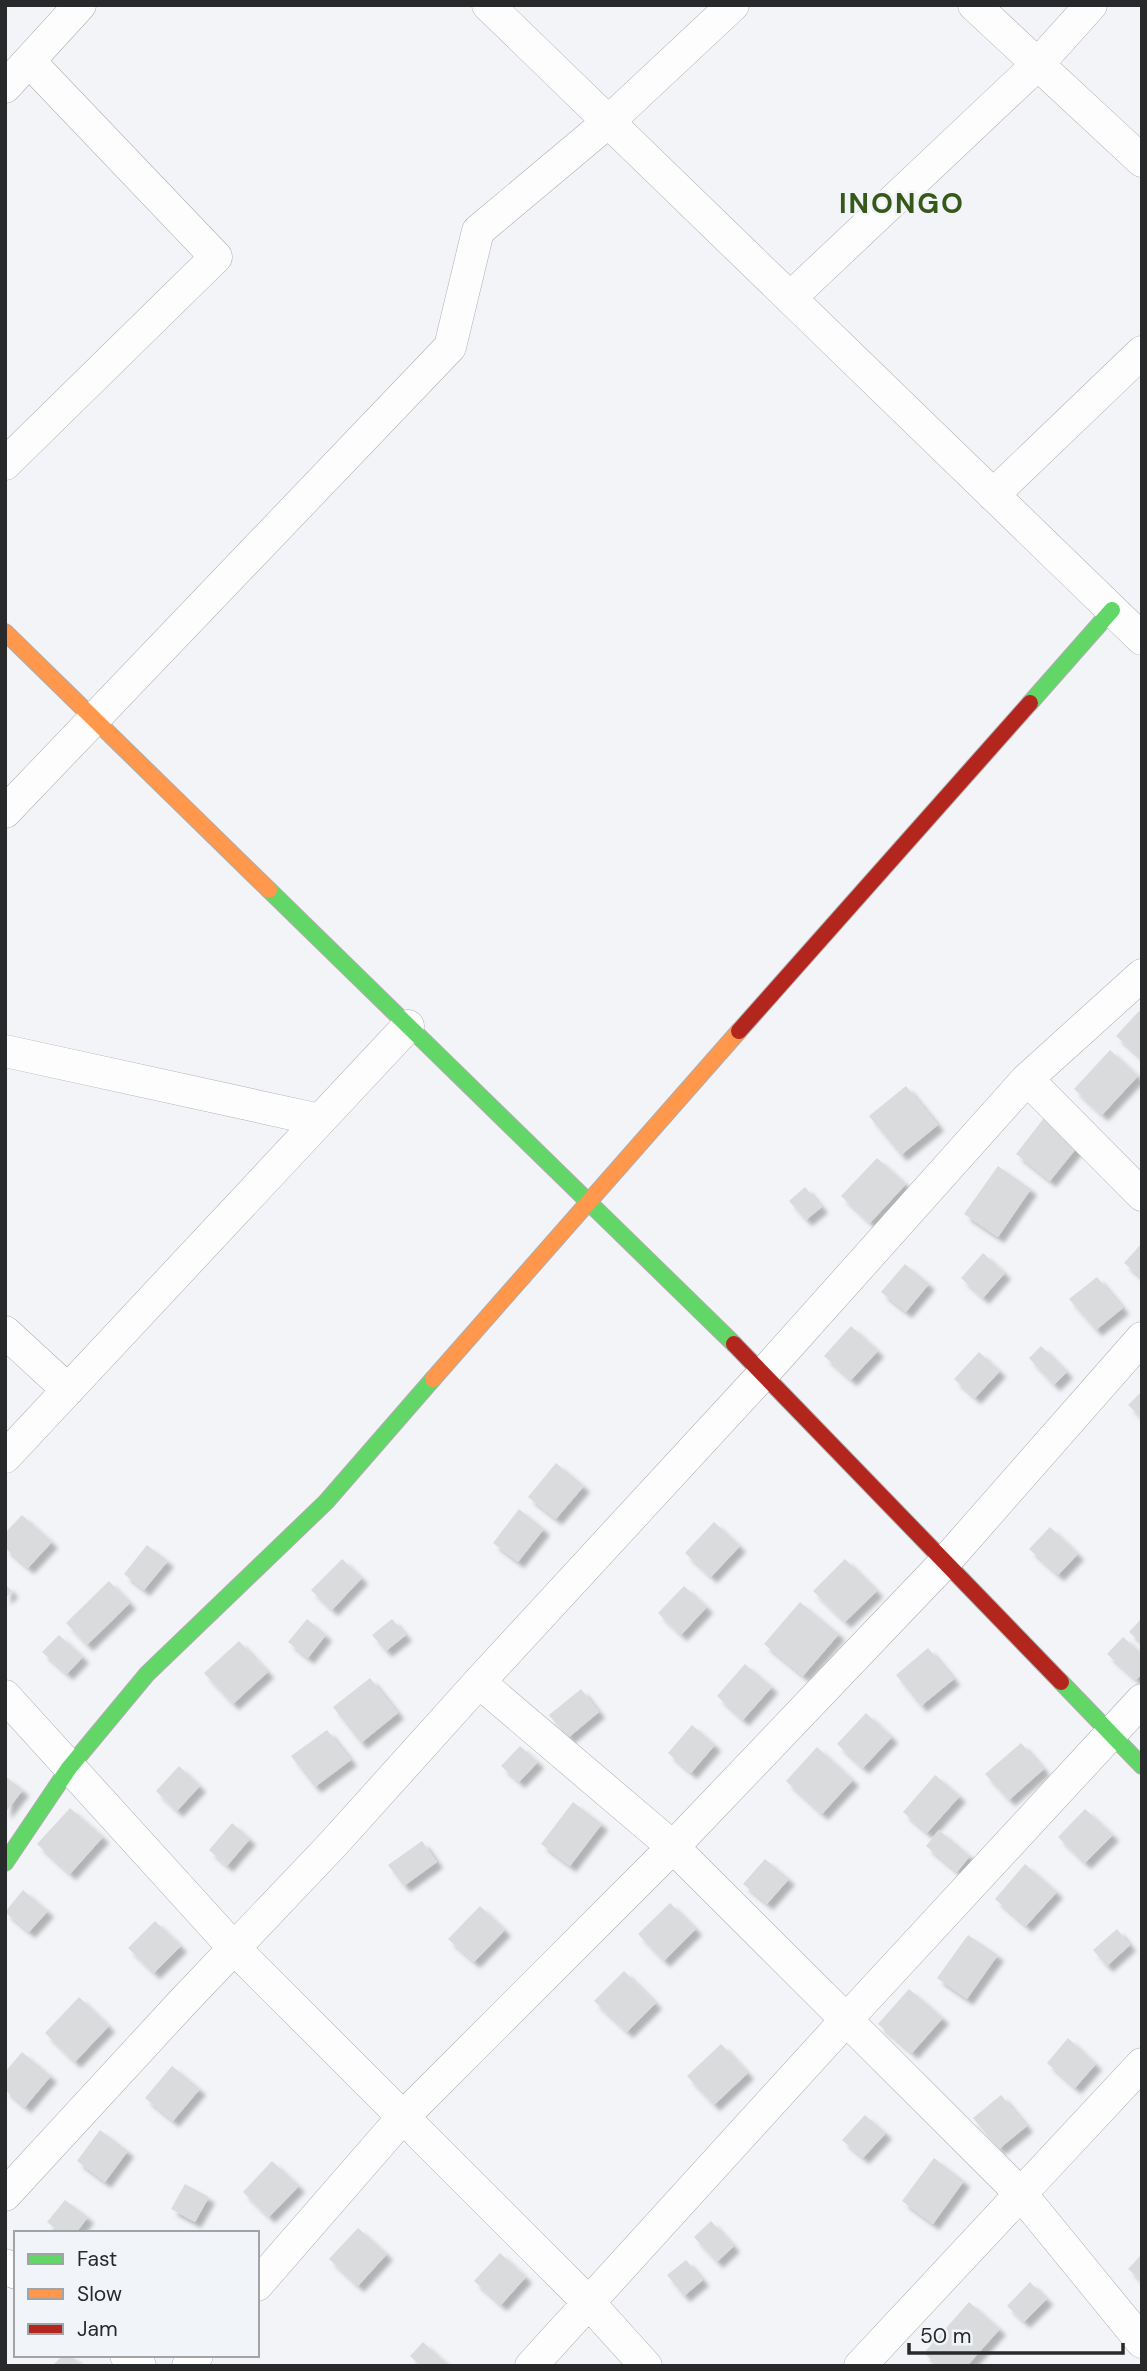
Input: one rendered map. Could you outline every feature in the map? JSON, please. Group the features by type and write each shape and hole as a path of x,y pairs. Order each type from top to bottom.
{"street":[{"path":"488,5 1142,639"},
{"path":"5,812 450,347 478,231 608,122 733,5"},
{"path":"974,5 1142,161"},
{"path":"790,298 1038,64 1091,5"},
{"path":"5,87 29,61 68,10"},
{"path":"5,464 216,257 29,61"},
{"path":"993,495 1142,352"},
{"path":"5,1863 69,1768 148,1674 326,1502 588,1201 1112,610"},
{"path":"5,632 764,1373 1142,1766"},
{"path":"5,2195 334,1843 764,1373 1027,1079 1142,975"},
{"path":"5,1457 408,1026"},
{"path":"5,1051 320,1120"},
{"path":"1027,1079 1142,1195"},
{"path":"5,1332 68,1390"},
{"path":"259,2284 403,2117 673,1847 946,1561 1142,1338"},
{"path":"479,1682 673,1847 1021,2194 1142,2342"},
{"path":"5,1696 234,1948 589,2303 646,2366"},
{"path":"531,2366 1142,1700"},
{"path":"860,2366 1142,2064"}],"building":[{"path":"1139,1011 1142,1013 1142,1059 1116,1036"},
{"path":"1110,1050 1138,1076 1102,1115 1074,1089"},
{"path":"906,1086 938,1125 901,1155 869,1116"},
{"path":"1044,1118 1079,1145 1050,1181 1016,1154"},
{"path":"877,1158 906,1184 870,1223 841,1196"},
{"path":"998,1166 1031,1189 998,1237 964,1214"},
{"path":"805,1187 822,1207 806,1220 789,1201"},
{"path":"1142,1243 1142,1278 1124,1263"},
{"path":"983,1253 1005,1273 983,1298 961,1278"},
{"path":"905,1264 929,1284 906,1312 881,1292"},
{"path":"1097,1277 1123,1308 1096,1330 1069,1299"},
{"path":"851,1326 878,1351 851,1380 824,1356"},
{"path":"1041,1346 1067,1372 1054,1385 1029,1358"},
{"path":"979,1352 1000,1371 975,1398 954,1379"},
{"path":"1142,1391 1142,1418 1128,1405"},
{"path":"556,1463 584,1486 556,1519 528,1497"},
{"path":"519,1509 544,1529 518,1562 493,1543"},
{"path":"22,1515 52,1542 28,1568 5,1548 5,1533"},
{"path":"714,1522 740,1546 711,1577 685,1553"},
{"path":"1050,1527 1078,1554 1058,1575 1029,1549"},
{"path":"147,1545 168,1561 144,1590 124,1574"},
{"path":"342,1559 362,1578 332,1610 311,1590"},
{"path":"845,1559 877,1591 845,1622 813,1591"},
{"path":"109,1581 130,1603 87,1645 66,1623"},
{"path":"5,1584 12,1591 5,1599"},
{"path":"684,1586 707,1607 681,1635 658,1613"},
{"path":"800,1602 839,1634 803,1676 764,1644"},
{"path":"1142,1618 1142,1643 1129,1632"},
{"path":"307,1619 326,1635 308,1658 288,1642"},
{"path":"392,1619 406,1635 386,1651 372,1635"},
{"path":"59,1635 83,1657 67,1674 42,1652"},
{"path":"1123,1637 1142,1654 1142,1674 1136,1680 1107,1654"},
{"path":"239,1641 268,1672 233,1704 204,1673"},
{"path":"928,1648 954,1679 921,1706 896,1675"},
{"path":"745,1664 772,1687 743,1720 717,1696"},
{"path":"370,1678 398,1713 361,1743 333,1707"},
{"path":"581,1689 599,1712 568,1738 549,1715"},
{"path":"866,1713 892,1737 863,1768 837,1744"},
{"path":"692,1725 715,1745 691,1773 668,1753"},
{"path":"327,1730 351,1760 315,1787 291,1756"},
{"path":"1021,1743 1044,1769 1009,1800 985,1774"},
{"path":"520,1746 538,1762 519,1782 501,1766"},
{"path":"817,1747 853,1780 822,1814 786,1781"},
{"path":"179,1766 200,1786 177,1811 156,1791"},
{"path":"935,1775 960,1796 927,1833 903,1812"},
{"path":"5,1776 23,1790 5,1813"},
{"path":"573,1802 602,1824 570,1866 541,1844"},
{"path":"70,1808 103,1837 70,1874 37,1844"},
{"path":"1085,1809 1113,1835 1085,1863 1058,1837"},
{"path":"232,1823 250,1839 227,1866 209,1850"},
{"path":"939,1830 970,1856 957,1872 926,1846"},
{"path":"422,1841 437,1862 404,1886 388,1865"},
{"path":"765,1859 789,1879 767,1904 743,1884"},
{"path":"1025,1864 1057,1892 1026,1926 995,1899"},
{"path":"23,1890 48,1911 29,1932 5,1912"},
{"path":"670,1903 696,1929 664,1961 638,1934"},
{"path":"480,1906 505,1930 474,1962 448,1939"},
{"path":"155,1921 181,1946 154,1973 128,1948"},
{"path":"1117,1929 1130,1945 1107,1966 1093,1950"},
{"path":"968,1935 998,1955 967,1999 937,1978"},
{"path":"624,1971 656,2003 627,2032 594,2001"},
{"path":"909,1989 943,2018 912,2053 878,2024"},
{"path":"79,1997 109,2026 75,2062 45,2033"},
{"path":"1068,2038 1096,2064 1075,2088 1047,2063"},
{"path":"721,2044 748,2073 714,2105 687,2076"},
{"path":"22,2052 51,2076 25,2107 5,2090 5,2072"},
{"path":"172,2066 200,2089 173,2121 145,2098"},
{"path":"1001,2095 1027,2126 999,2149 973,2118"},
{"path":"865,2115 886,2133 863,2158 842,2140"},
{"path":"100,2130 128,2151 105,2182 77,2161"},
{"path":"934,2158 964,2181 933,2224 902,2201"},
{"path":"272,2161 299,2186 269,2217 243,2192"},
{"path":"185,2184 209,2197 195,2222 171,2209"},
{"path":"65,2200 88,2217 78,2231 58,2231 47,2222"},
{"path":"711,2221 734,2246 717,2262 694,2237"},
{"path":"358,2228 387,2254 358,2286 329,2259"},
{"path":"500,2253 526,2277 501,2305 474,2281"},
{"path":"1142,2254 1142,2281 1128,2269"},
{"path":"686,2260 703,2280 684,2296 667,2275"},
{"path":"1030,2282 1047,2299 1024,2322 1007,2306"},
{"path":"969,2302 1000,2329 967,2366 939,2366 924,2353"},
{"path":"423,2342 449,2366 421,2366 410,2356"},
{"path":"61,2357 73,2357 81,2366 52,2366"}],"traffic: fast":[{"path":"1030,703 1112,610"},
{"path":"269,890 734,1344"},
{"path":"5,1863 69,1768 147,1674 326,1502 433,1379"},
{"path":"1061,1682 1142,1766"}],"traffic: slow":[{"path":"5,632 269,890"},
{"path":"433,1379 739,1031"}],"traffic: jam":[{"path":"739,1031 1030,703"},
{"path":"734,1344 1061,1682"}],"district":[{"name":"INONGO","path":"902,203"}]}
